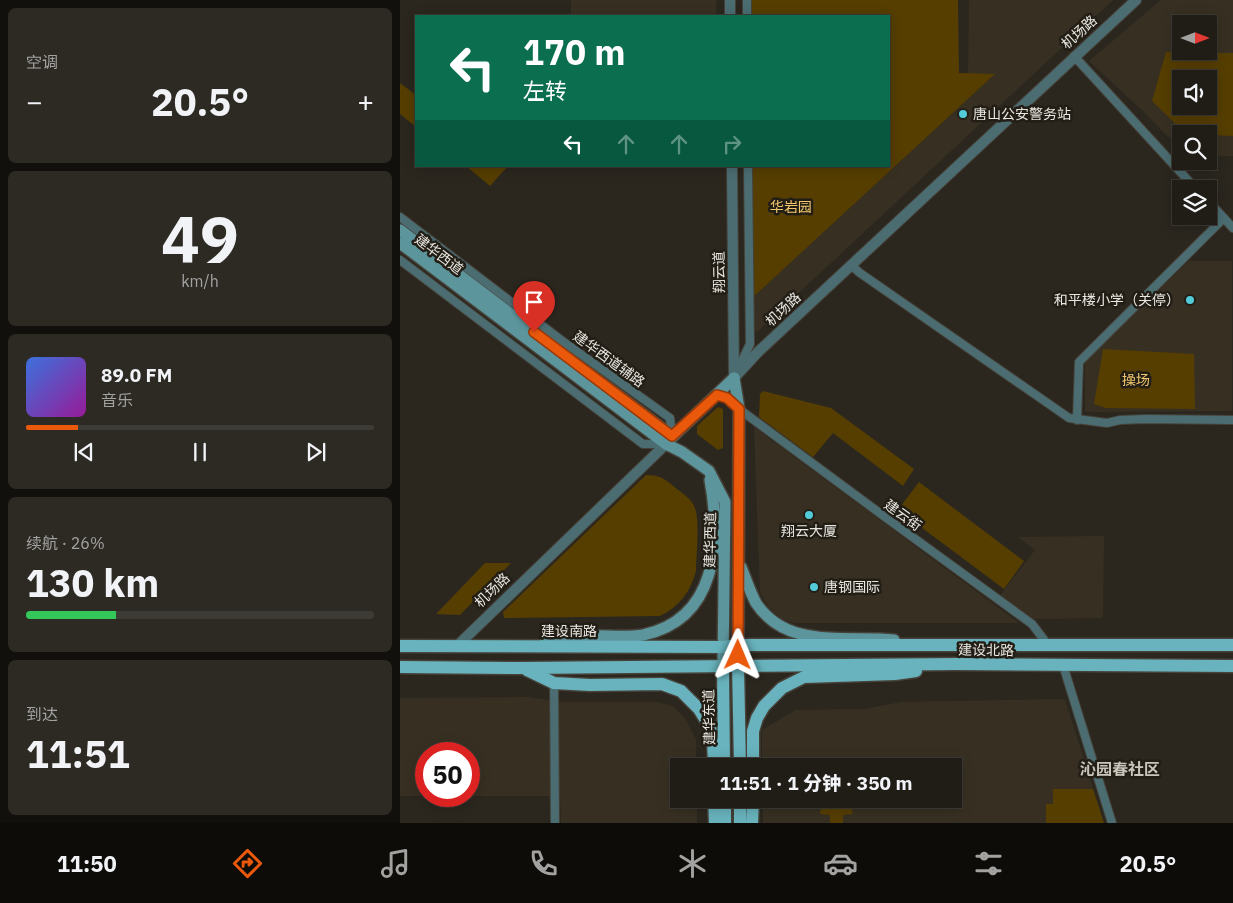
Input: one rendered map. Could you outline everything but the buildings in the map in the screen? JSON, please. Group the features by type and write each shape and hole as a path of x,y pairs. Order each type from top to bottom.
{"main road":[{"name":"建华西道","path":"400,230 682,452 709,470 725,502 723,667"},
{"name":"建华西道","path":"400,243 669,440"},
{"name":"机场路","path":"669,440 734,378"},
{"name":"建华西道","path":"734,378 739,409 738,665"},
{"path":"717,395 727,398 739,409"},
{"path":"682,452 682,433 690,418"},
{"path":"528,646 583,636 642,635 672,624 689,611 701,596 708,580 714,553 715,504 709,470"},
{"path":"738,561 755,601 765,614 788,631 807,637 880,639 945,646"},
{"name":"建设北路","path":"738,645 1233,645"},
{"name":"建设南路","path":"400,646 724,647 738,645"},
{"path":"753,758 753,732 757,718 764,706 782,688 804,677 895,674 957,664"},
{"path":"400,667 723,667 738,665 740,758"},
{"name":"建设北路","path":"738,665 1233,666"},
{"name":"建华东道","path":"723,667 724,758"},
{"path":"523,668 554,683 662,684 681,691 699,709 709,725 713,739 714,758"},
{"path":"714,808 715,823"},
{"path":"725,808 725,823"},
{"path":"740,808 740,823"},
{"path":"752,823 753,808"}],"street":[{"path":"730,0 730,15"},
{"path":"747,0 747,15"},
{"name":"机场路","path":"734,378 758,352 1136,0"},
{"path":"1074,56 1188,180"},
{"name":"翔云道","path":"732,167 734,378"},
{"path":"734,378 750,344 748,167"},
{"path":"1217,211 1233,228"},
{"name":"建华西道辅路","path":"400,216 561,340 670,418 669,440"},
{"path":"1077,420 1078,362 1224,218"},
{"path":"400,260 643,444 669,440"},
{"path":"852,266 1069,418 1107,424 1120,420 1146,419 1233,420"},
{"name":"建云街","path":"739,409 885,518 1032,624 1048,645"},
{"name":"机场路","path":"457,646 669,440"},
{"path":"1063,665 1112,823"},
{"path":"554,683 555,823"}],"shaded area":[{"path":"571,0 716,0 716,15 571,15"},
{"path":"969,0 1113,0 757,332 750,328 750,300 994,75 968,74"},
{"path":"1161,0 1233,0 1233,156 1217,156 1217,125 1172,125 1172,141 1089,61"},
{"name":"和平楼小学（关停）","path":"1189,261 1232,261 1232,411 1085,412 1085,360"},
{"path":"754,427 1019,623 795,623 782,619 768,607 760,591"},
{"path":"1104,536 1103,618 1030,619 998,598 1035,550 1018,537"},
{"path":"528,697 561,702 657,702 673,706 686,720 696,740 696,758 670,758 670,808 697,808 697,823 561,823 560,796 480,796 480,742 415,742 415,796 400,796 400,698"},
{"path":"1065,699 1104,823 763,823 763,808 962,808 962,758 762,758 762,730 796,710 864,709 901,702"}],"green space":[{"name":"华岩园","path":"751,0 958,0 959,73 995,74 750,300 750,167 890,167 890,15 751,15"},
{"path":"1166,52 1172,52 1172,60 1218,60 1218,53 1233,53 1233,136 1217,135 1217,125 1177,125 1152,101"},
{"path":"400,83 415,94 415,126 400,114"},
{"path":"467,167 507,167 490,186"},
{"name":"操场","path":"1103,349 1194,354 1195,409 1106,408 1094,404"},
{"path":"763,391 831,408 914,469 903,486 833,433 813,457 759,417 760,394"},
{"path":"718,407 723,409 723,448 718,450 697,434 697,426"},
{"path":"646,475 666,480 688,497 695,508 698,530 696,571 691,585 683,598 673,608 660,616 504,618 503,612"},
{"path":"919,482 1024,561 1004,589 898,510"},
{"path":"485,563 511,563 460,615 436,614"},
{"path":"1053,789 1093,789 1104,823 1046,823 1046,804 1053,804"},
{"path":"823,808 851,808 853,814 843,815 843,823 830,823 830,815 820,814"}],"place":[{"name":"唐山公安警务站","path":"963,114"},
{"name":"和平楼小学（关停）","path":"1190,300"},
{"name":"翔云大厦","path":"809,515"},
{"name":"唐钢国际","path":"814,587"}],"district":[{"name":"沁园春社区","path":"1120,769"}],"route":[{"path":"534,332 672,436 717,395 727,398 739,409 738,655"}]}
